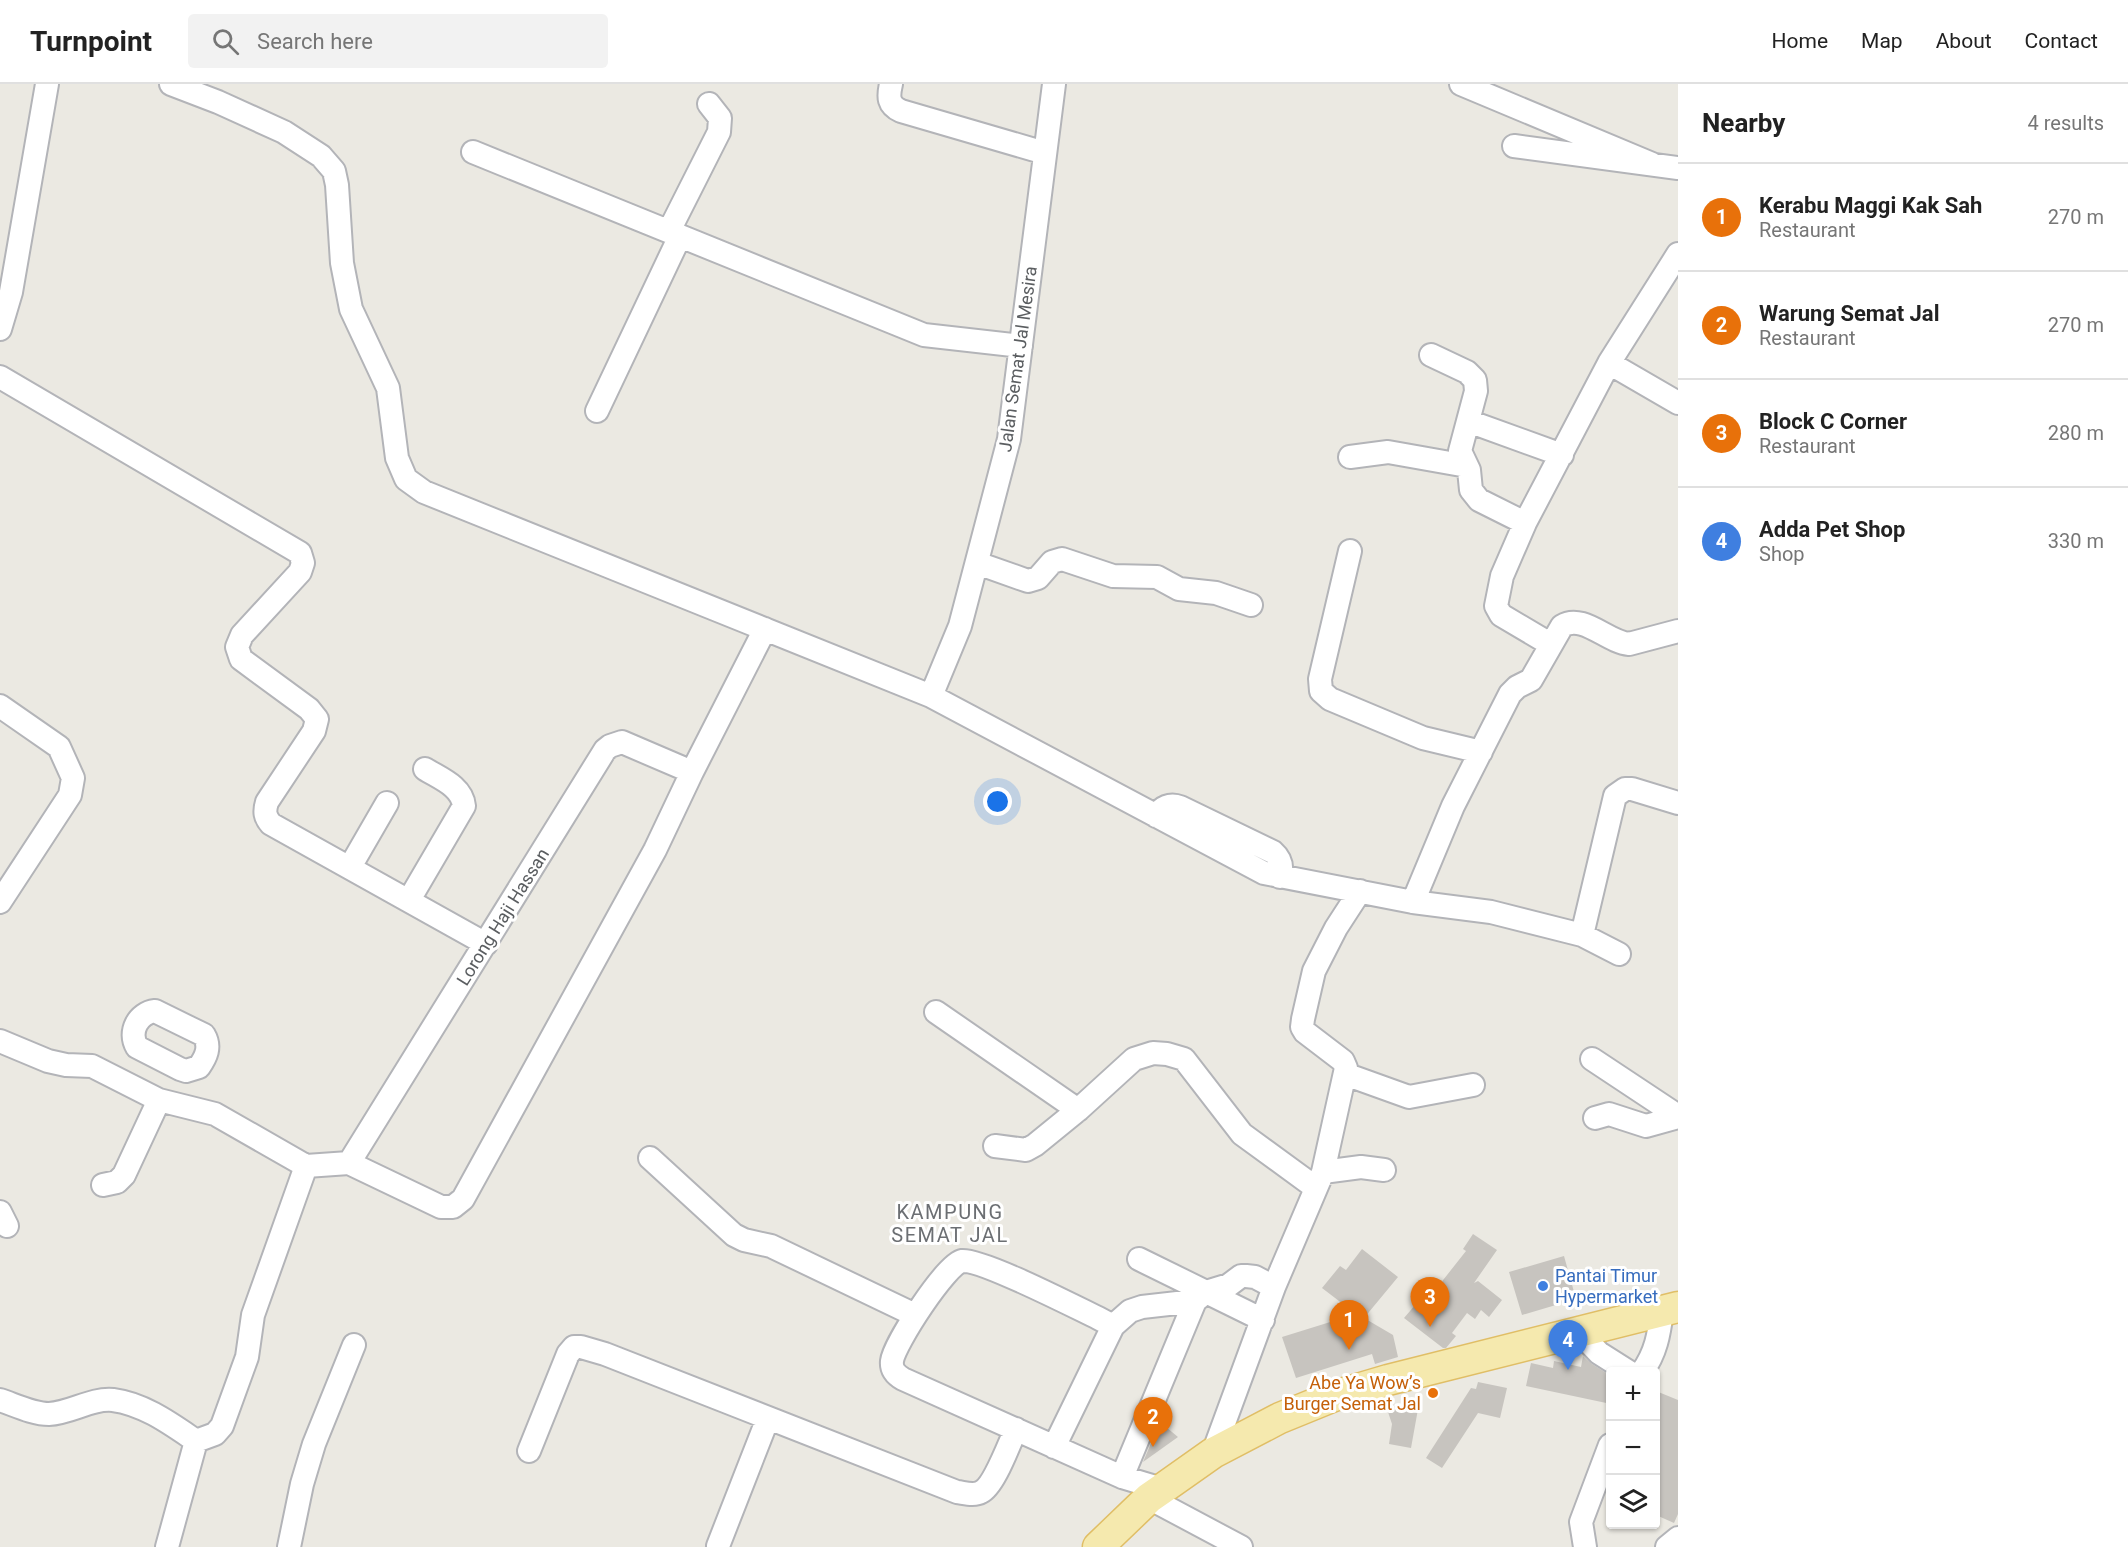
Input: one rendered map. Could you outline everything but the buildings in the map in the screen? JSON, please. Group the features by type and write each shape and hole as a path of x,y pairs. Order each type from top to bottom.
{"main road":[{"path":"1098,1547 1156,1493 1213,1453 1280,1418 1334,1396 1446,1364 1670,1309"}],"street":[{"path":"0,329 11,292 47,84"},
{"path":"171,84 218,102 284,132 321,156 334,171 342,263 351,309 388,388 397,458 406,479 424,492 931,696 1264,873 1413,902 1491,912 1582,935 1619,954"},
{"path":"891,84 890,104 901,111 1045,153"},
{"name":"Jalan Semat Jal Mesira","path":"931,696 960,626 1009,439 1054,84"},
{"path":"1461,84 1652,164"},
{"path":"597,411 720,128 720,118 709,104"},
{"path":"1514,146 1678,168"},
{"path":"473,152 924,335 1021,346"},
{"path":"1550,644 1505,619 1498,611 1496,606 1502,576 1526,523 1609,363 1678,254"},
{"path":"1431,355 1467,372 1475,380 1476,391 1460,451 1467,466 1471,490 1476,498 1526,523"},
{"path":"1609,363 1678,403"},
{"path":"0,377 300,553 303,562 300,572 242,635 237,647 241,659 315,715 317,719 314,731 267,802 265,813 271,824 323,853 354,859 409,900 486,944"},
{"path":"1468,421 1562,455"},
{"path":"1350,457 1388,452 1467,466"},
{"path":"1350,551 1320,680 1321,691 1330,699 1423,738 1480,752"},
{"path":"977,563 1028,581 1038,578 1052,562 1062,559 1113,576 1157,577 1179,588 1212,592 1251,605"},
{"path":"1413,902 1454,806 1511,691 1531,680 1562,626 1574,622 1625,644 1633,644 1678,631"},
{"path":"0,1041 48,1061 66,1065 92,1066 149,1096 215,1114 306,1166 349,1163 441,1207 453,1207 459,1204 655,850 765,629"},
{"path":"0,706 59,747 73,778 70,795 0,902"},
{"name":"Lorong Haji Hassan","path":"349,1163 610,746 622,742 692,772"},
{"path":"409,900 464,806 461,793 424,769"},
{"path":"1582,935 1615,796 1625,789 1632,789 1678,803"},
{"path":"354,859 387,803"},
{"path":"1213,1453 1274,1287 1320,1180 1345,1074 1343,1061 1305,1032 1302,1027 1303,1019 1314,971 1336,928 1360,891"},
{"path":"936,1012 1078,1110"},
{"path":"995,1146 1026,1150 1035,1145 1134,1059 1153,1053 1184,1059 1242,1134 1320,1180 1361,1167 1384,1170"},
{"path":"103,1185 117,1182 124,1175 149,1096 156,1058"},
{"path":"1592,1059 1678,1116"},
{"path":"1345,1074 1409,1097 1473,1085"},
{"path":"1594,1118 1609,1114 1646,1126 1678,1116"},
{"path":"650,1158 734,1235 744,1240 771,1246 915,1315"},
{"path":"196,1441 215,1434 222,1426 248,1357 253,1315 306,1166"},
{"path":"1139,1259 1201,1297 1263,1320"},
{"path":"1113,1326 992,1268 965,1261 952,1267 915,1315 893,1357 892,1364 897,1376 1156,1493 1241,1547"},
{"path":"1054,1447 1113,1326 1125,1315 1136,1308 1201,1297 1229,1285 1241,1276 1255,1277 1274,1287"},
{"path":"1122,1477 1201,1297"},
{"path":"1645,1367 1651,1360 1670,1309"},
{"path":"1579,1332 1599,1353 1622,1367"},
{"path":"289,1547 302,1484 314,1444 354,1345"},
{"path":"529,1451 558,1377 568,1354 574,1347 605,1354 957,1492 980,1493 990,1484 1016,1429"},
{"path":"0,1400 47,1414 60,1413 99,1401 112,1400 127,1403 159,1416 196,1441"},
{"path":"718,1546 768,1418"},
{"path":"167,1547 196,1441"},
{"path":"1585,1547 1580,1527 1582,1518 1606,1458"},
{"path":"1667,1547 1678,1539"}],"place":[{"name":"Pantai Timur Hypermarket","path":"1543,1286"},
{"name":"Block C Corner","path":"1430,1327"},
{"name":"Kerabu Maggi Kak Sah","path":"1349,1350"},
{"name":"Adda Pet Shop","path":"1568,1370"},
{"name":"Abe Ya Wow’s Burger Semat Jal","path":"1433,1393"},
{"name":"Warung Semat Jal","path":"1153,1447"}],"district":[{"name":"KAMPUNG SEMAT JAL","path":"950,1224"}]}
